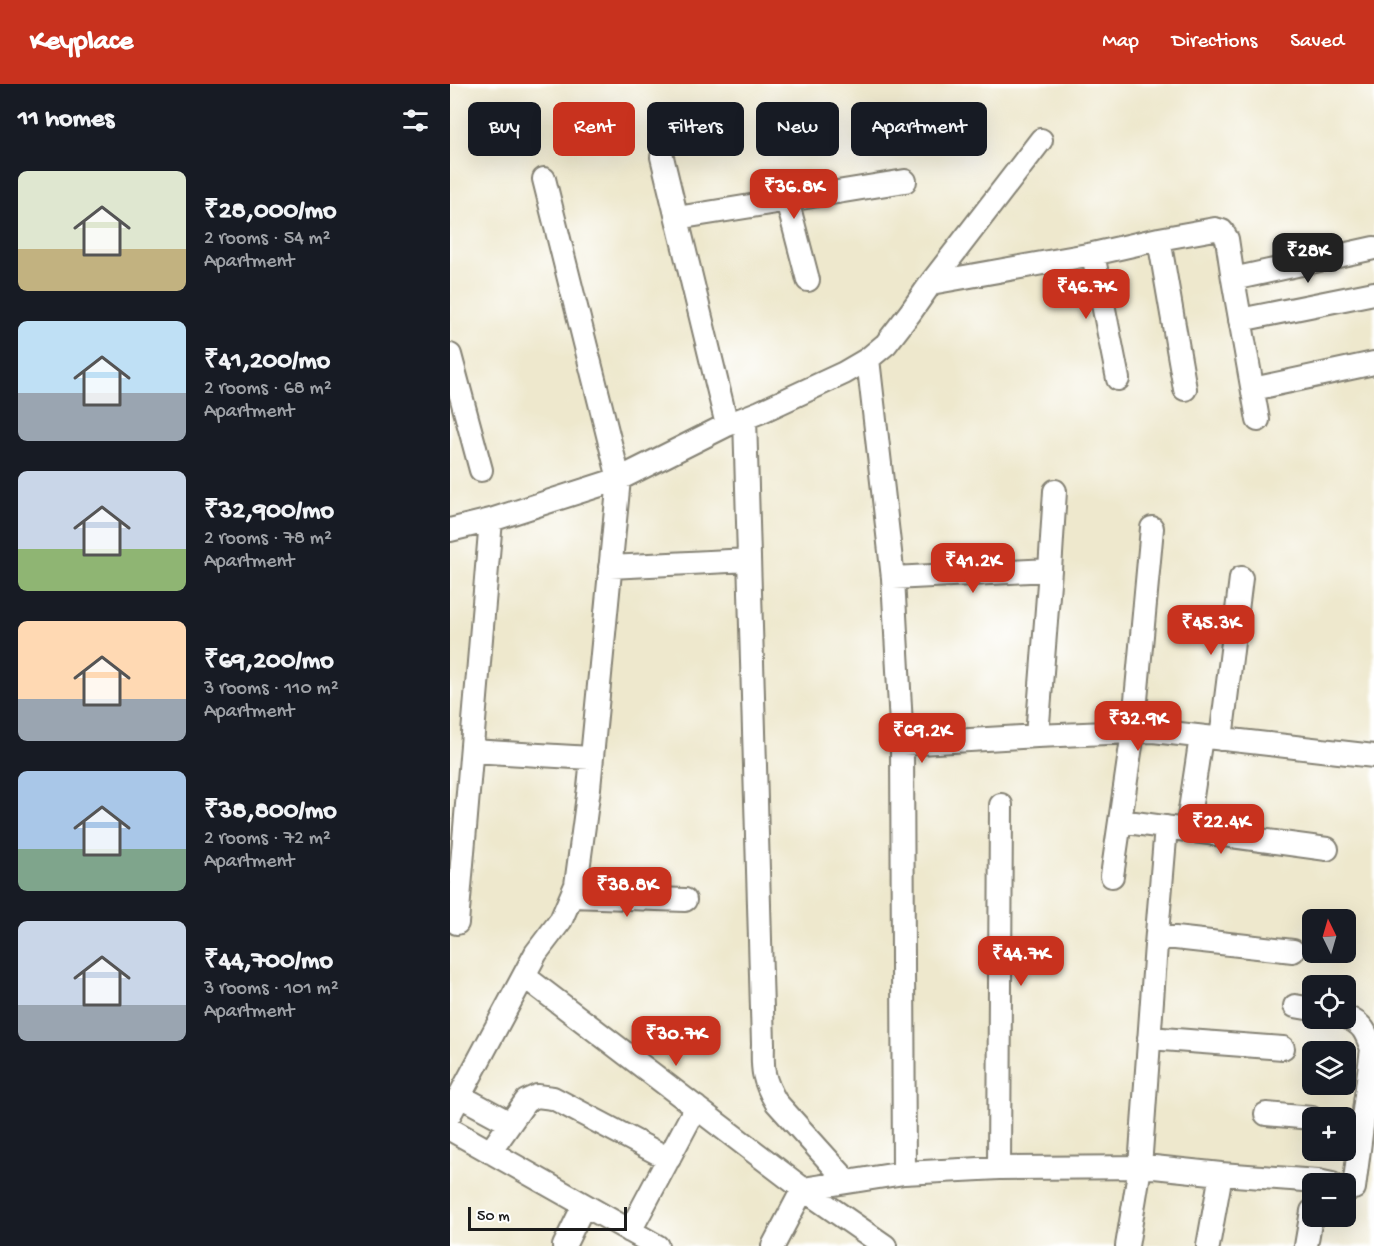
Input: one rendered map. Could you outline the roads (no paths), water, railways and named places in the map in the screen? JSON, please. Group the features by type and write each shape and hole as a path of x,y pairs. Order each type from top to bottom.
{"street":[{"path":"450,530 491,520 619,479 844,373 868,359 886,344 1041,141"},
{"path":"662,157 677,218 736,422 749,560 762,1070 767,1087 776,1102 847,1181"},
{"path":"510,1123 455,1105 536,953 561,920 576,885 589,788 619,479 544,179"},
{"path":"677,218 905,181"},
{"path":"788,200 808,280"},
{"path":"931,283 1093,254 1159,239 1215,229 1222,231 1227,239 1258,420"},
{"path":"1159,239 1185,389"},
{"path":"1233,279 1374,248"},
{"path":"1093,254 1118,379"},
{"path":"1240,320 1374,293"},
{"path":"868,359 893,578 902,744 904,1173"},
{"path":"1253,388 1374,363"},
{"path":"452,370 481,470"},
{"path":"1037,736 1055,490"},
{"path":"457,923 464,763 491,520"},
{"path":"1112,876 1133,732 1152,528"},
{"path":"610,567 749,560"},
{"path":"893,578 1050,570"},
{"path":"1127,1246 1140,1167 1157,936 1177,829 1211,738 1241,578"},
{"path":"902,744 1153,731 1374,756"},
{"path":"464,763 591,758"},
{"path":"999,1168 1001,805"},
{"path":"1120,821 1327,849"},
{"path":"572,896 685,900"},
{"path":"1157,936 1293,951"},
{"path":"524,976 803,1189 885,1246"},
{"path":"1356,1022 1367,1033 1372,1049 1371,1074 1356,1116"},
{"path":"1149,1038 1283,1048"},
{"path":"490,1152 526,1101 537,1096 553,1098 669,1159"},
{"path":"630,1231 696,1107"},
{"path":"1266,1114 1302,1117"},
{"path":"450,1130 657,1246"},
{"path":"803,1189 904,1173 999,1168 1140,1167 1302,1181"},
{"path":"1208,1246 1221,1174"},
{"path":"773,1246 803,1189"},
{"path":"564,1246 584,1205"},
{"path":"1306,1246 1309,1227"}]}
